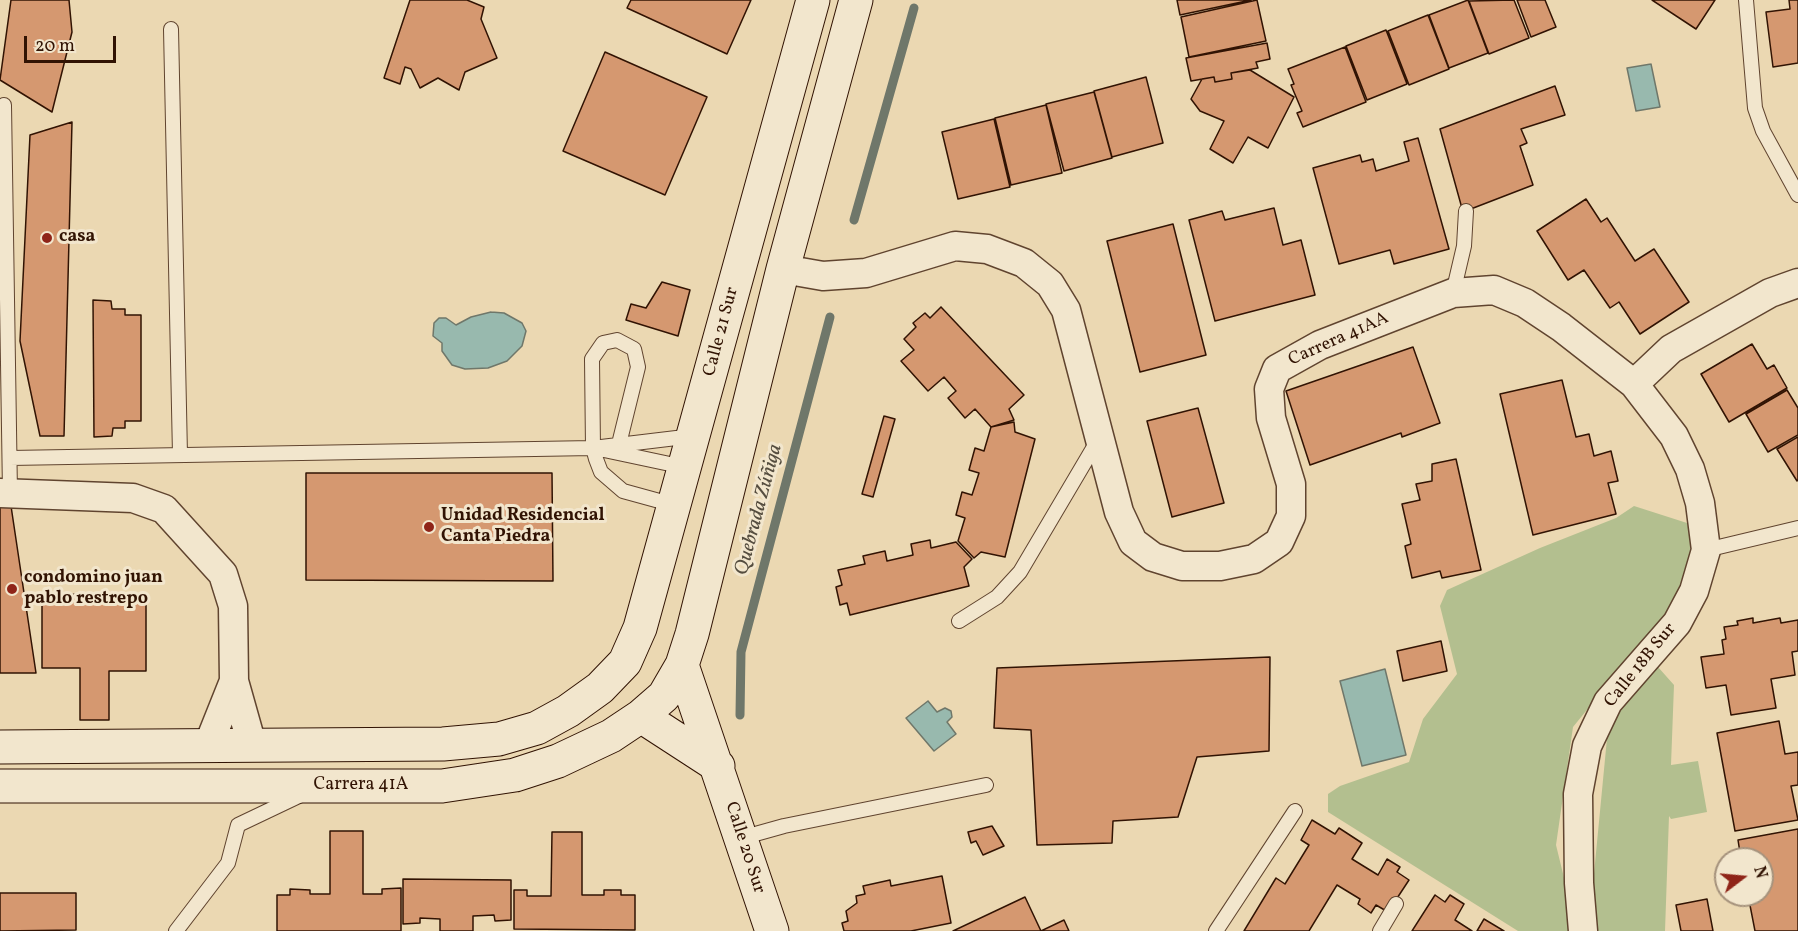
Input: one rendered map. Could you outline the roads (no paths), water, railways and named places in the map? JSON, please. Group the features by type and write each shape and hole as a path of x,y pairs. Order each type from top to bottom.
{"street":[{"name":"Calle 21 Sur","path":"252,745 443,744 499,739 537,728 568,711 600,688 625,662 640,628 813,0"},
{"path":"682,665 692,634 783,269 856,0"},
{"name":"Carrera 41AA","path":"783,269 823,276 866,273 955,246 987,249 1024,263 1050,284 1066,310 1119,512 1133,542 1153,557 1182,566 1220,566 1254,559 1279,542 1291,516 1291,484 1270,418 1269,389 1277,369 1320,345 1453,293 1494,290 1525,303 1561,327 1634,384"},
{"path":"1634,384 1671,349 1770,293 1798,283"},
{"name":"Calle 18B Sur","path":"1583,931 1579,883 1578,794 1587,746 1608,702 1677,623 1694,591 1706,550 1700,503 1690,469 1674,436 1634,384"},
{"path":"0,747 252,745 234,681 233,606 223,574 164,510 133,498 5,493"},
{"name":"Carrera 41A","path":"0,786 442,786 515,775 568,756 611,736 641,716 664,696 682,665"},
{"name":"Calle 20 Sur","path":"682,665 772,931"},
{"path":"208,746 234,681"},
{"path":"641,716 718,766"}],"lane":[{"path":"1746,0 1755,108 1763,131 1798,195"},
{"path":"171,28 180,455"},
{"path":"4,105 10,458 5,493"},
{"path":"1453,293 1464,246 1466,211"},
{"path":"620,444 638,367 634,349 617,340 603,343 592,359 593,448 601,472 611,484 623,491 674,505"},
{"path":"10,458 593,448 693,436"},
{"path":"959,621 997,597 1020,572 1100,437"},
{"path":"593,448 684,467"},
{"path":"1706,550 1798,528"},
{"path":"741,838 793,824 986,785"},
{"path":"176,931 228,863 238,825 319,786"},
{"path":"1216,931 1295,811"},
{"path":"1380,931 1396,904"}],"water":[{"path":"1651,64 1660,107 1636,111 1627,68"},
{"path":"491,312 504,313 522,323 526,331 522,346 507,361 488,368 465,369 452,365 442,351 442,343 433,336 434,323 439,318 446,318 456,325 471,317"},
{"path":"1385,669 1406,755 1362,766 1340,681"},
{"path":"928,701 937,712 945,708 951,711 952,717 947,722 956,734 934,751 906,718"}],"waterway":[{"name":"Quebrada Zúñiga","path":"854,220 914,8"},
{"name":"Quebrada Zúñiga","path":"740,715 741,652 830,317"}],"place":[{"name":"casa","path":"47,238"},
{"name":"Unidad Residencial Canta Piedra","path":"429,527"},
{"name":"condomino juan pablo restrepo","path":"12,589"}]}
